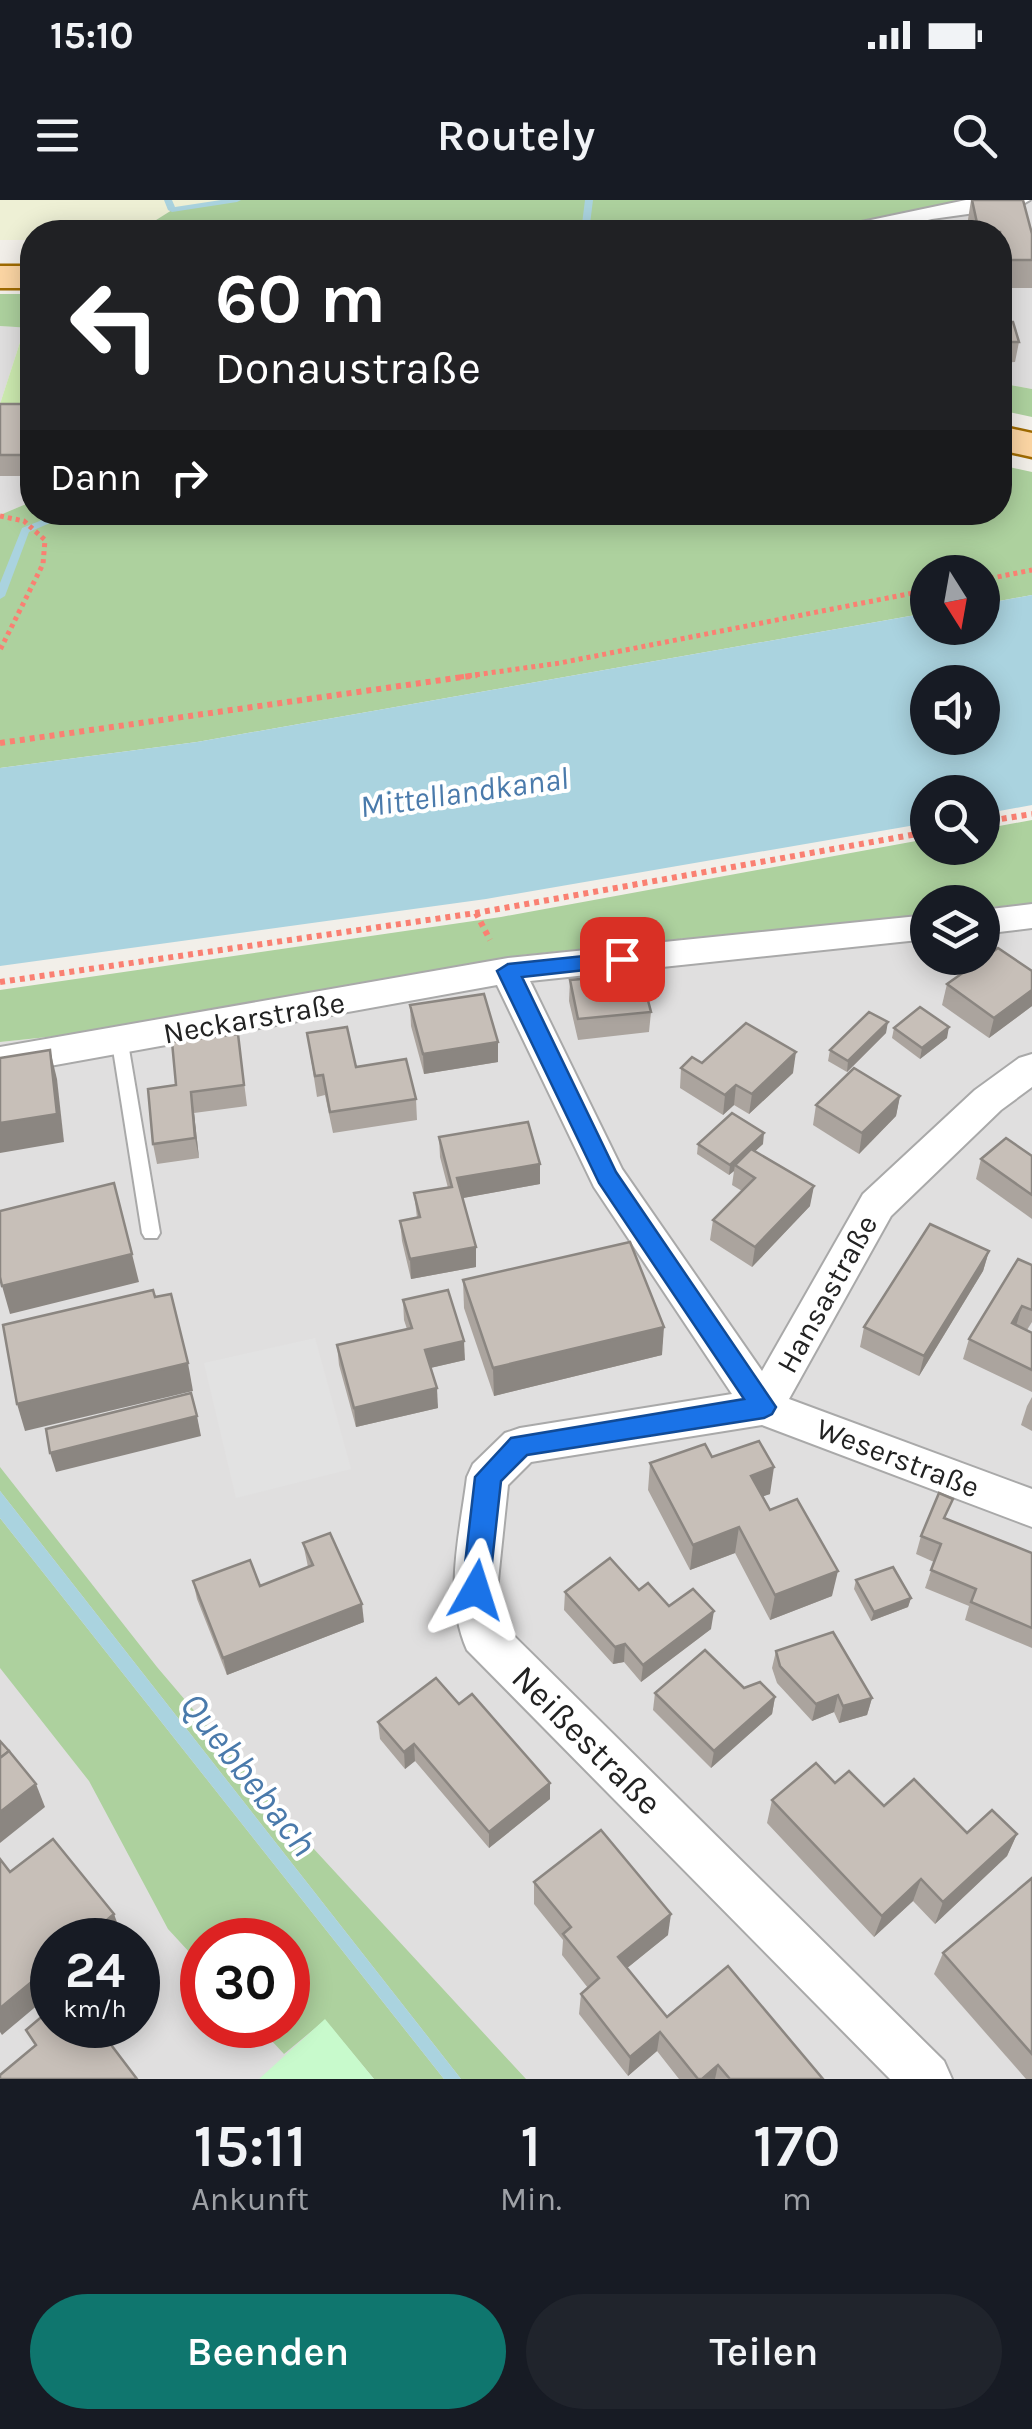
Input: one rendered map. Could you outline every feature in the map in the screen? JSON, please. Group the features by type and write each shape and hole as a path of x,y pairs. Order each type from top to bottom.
{"street":[{"path":"901,220 1018,200"},
{"path":"1000,920 1032,916"},
{"path":"764,1407 607,1177 508,971 910,930"},
{"name":"Neckarstraße","path":"0,1062 508,971"},
{"name":"Hansastraße","path":"764,1407 878,1205 988,1100 1032,1068"},
{"name":"Weserstraße","path":"764,1407 1032,1508"},
{"name":"Neißestraße","path":"764,1407 520,1446 488,1477 476,1590 483,1636 926,2079"}],"lane":[{"path":"120,1043 152,1233"}],"path":[{"path":"0,650 43,564 45,540 29,525"},
{"path":"1000,576 1032,570"},
{"path":"0,742 560,663 910,594"},
{"path":"1000,819 1032,814"},
{"path":"0,982 476,912 910,835"}],"shaded area":[{"path":"1032,200 1032,389 1012,385 1012,220 936,220 932,212"},
{"path":"0,326 20,327 20,342 0,404"},
{"path":"0,416 20,417 20,507 0,515"},
{"path":"1032,903 1032,2079 0,2079 0,1042 115,1030 523,955 910,916 910,975 1000,975 1000,906"},
{"path":"315,1338 351,1469 236,1498 204,1363"}],"green space":[{"path":"0,200 237,200 172,210 156,220 20,220 20,240 0,240"},
{"path":"237,200 1018,200 932,213 936,220 156,220 172,210"},
{"path":"0,294 20,294 20,327 0,326"},
{"path":"20,342 20,417 0,416 0,404"},
{"path":"1012,385 1032,389 1032,417 1012,413"},
{"path":"1012,468 1032,472 1032,595 1000,601 1000,555 910,555 910,616 197,742 0,768 0,515 20,507 20,525 1012,525"},
{"path":"1032,820 1032,903 1000,906 1000,885 910,885 910,916 523,955 115,1030 0,1042 0,990 501,917 910,842 910,865 1000,865 1000,826"},
{"path":"0,1467 157,1667 289,1822 526,2079 461,2079 0,1491"},
{"path":"0,1518 444,2079 374,2079 325,2020 310,2032 310,1918 180,1918 180,1942 168,1929 89,1781 0,1668"},
{"path":"325,2019 374,2079 259,2079 293,2048 310,2048 310,2033"}],"water":[{"name":"Mittellandkanal","path":"1032,595 1032,805 1000,811 1000,775 910,775 910,826 486,899 0,966 0,768 197,742 910,616 910,645 1000,645 1000,601"},
{"path":"0,1491 461,2079 444,2079 0,1518"}],"building":[{"path":"972,200 1023,200 1032,234 1032,260 1012,260 1012,220 976,220"},
{"path":"1012,322 1013,322 1019,342 1012,342"},
{"path":"0,404 20,404 20,455 0,455"},
{"path":"1000,949 1032,971 1032,990 994,1018 947,984 960,975 1000,975"},
{"path":"641,974 651,1012 578,1019 570,980"},
{"path":"484,994 498,1042 423,1054 410,1005"},
{"path":"920,1007 949,1027 922,1048 894,1028"},
{"path":"869,1012 888,1022 848,1061 830,1050"},
{"path":"746,1023 796,1052 752,1094 736,1085 725,1095 681,1068 692,1057 702,1063"},
{"path":"347,1027 356,1067 406,1059 416,1099 330,1112 323,1075 315,1076 307,1033"},
{"path":"238,1034 244,1085 191,1092 195,1138 153,1144 148,1089 176,1085 172,1042"},
{"path":"50,1050 57,1114 0,1123 0,1058"},
{"path":"854,1068 900,1096 862,1133 816,1105"},
{"path":"732,1113 764,1133 730,1165 698,1144"},
{"path":"528,1122 540,1164 457,1178 476,1247 410,1259 400,1221 420,1217 414,1193 452,1187 439,1137"},
{"path":"1006,1138 1032,1156 1032,1195 981,1159"},
{"path":"751,1149 814,1186 755,1247 713,1220 755,1178 735,1165"},
{"path":"114,1183 132,1254 2,1286 0,1211"},
{"path":"930,1224 989,1251 924,1356 864,1327"},
{"path":"630,1242 664,1327 493,1368 463,1280"},
{"path":"1018,1259 1032,1265 1032,1310 1022,1306 1012,1323 1032,1333 1032,1370 969,1339"},
{"path":"153,1290 155,1297 171,1294 188,1363 17,1404 3,1325"},
{"path":"448,1290 464,1341 425,1350 437,1388 354,1408 337,1345 412,1328 403,1300"},
{"path":"191,1393 197,1416 50,1453 46,1429"},
{"path":"759,1441 774,1467 751,1476 770,1510 797,1499 838,1571 775,1595 739,1527 693,1545 650,1463 705,1444 712,1457"},
{"path":"939,1493 953,1499 944,1518 1032,1553 1032,1628 971,1602 976,1589 931,1570 941,1544 921,1536"},
{"path":"330,1533 362,1604 223,1658 193,1581 250,1560 260,1586 313,1565 303,1543"},
{"path":"610,1558 639,1590 648,1583 669,1606 693,1589 714,1611 643,1665 625,1644 615,1647 565,1592"},
{"path":"893,1567 911,1598 874,1612 856,1580"},
{"path":"833,1632 872,1698 843,1706 838,1695 816,1704 780,1666 776,1651"},
{"path":"705,1650 744,1688 760,1682 775,1697 714,1751 655,1693"},
{"path":"436,1678 459,1704 472,1694 550,1783 489,1832 414,1744 404,1752 378,1722"},
{"path":"0,1741 9,1751 0,1758"},
{"path":"9,1751 36,1784 0,1812 0,1758"},
{"path":"816,1763 835,1783 849,1771 884,1806 914,1779 967,1833 992,1810 1017,1834 943,1902 921,1879 882,1916 772,1800"},
{"path":"601,1830 671,1914 618,1957 667,2017 728,1966 823,2079 730,2079 718,2065 698,2079 660,2032 630,2057 581,1994 599,1978 563,1934 571,1927 534,1882"},
{"path":"53,1839 114,1914 109,1918 30,1918 30,1983 0,2008 0,1859 10,1872"},
{"path":"1032,1878 1032,2054 943,1953"},
{"path":"32,2048 113,2048 137,2079 0,2079"}],"waterway":[{"path":"168,200 172,210 237,200"},
{"path":"586,220 589,200"},
{"path":"0,596 25,530 38,525"}],"route":[{"path":"476,1590 488,1477 520,1446 764,1407 607,1177 508,971 622,959"}],"water label":[{"name":"Quebbebach","path":"249,1774"}]}
